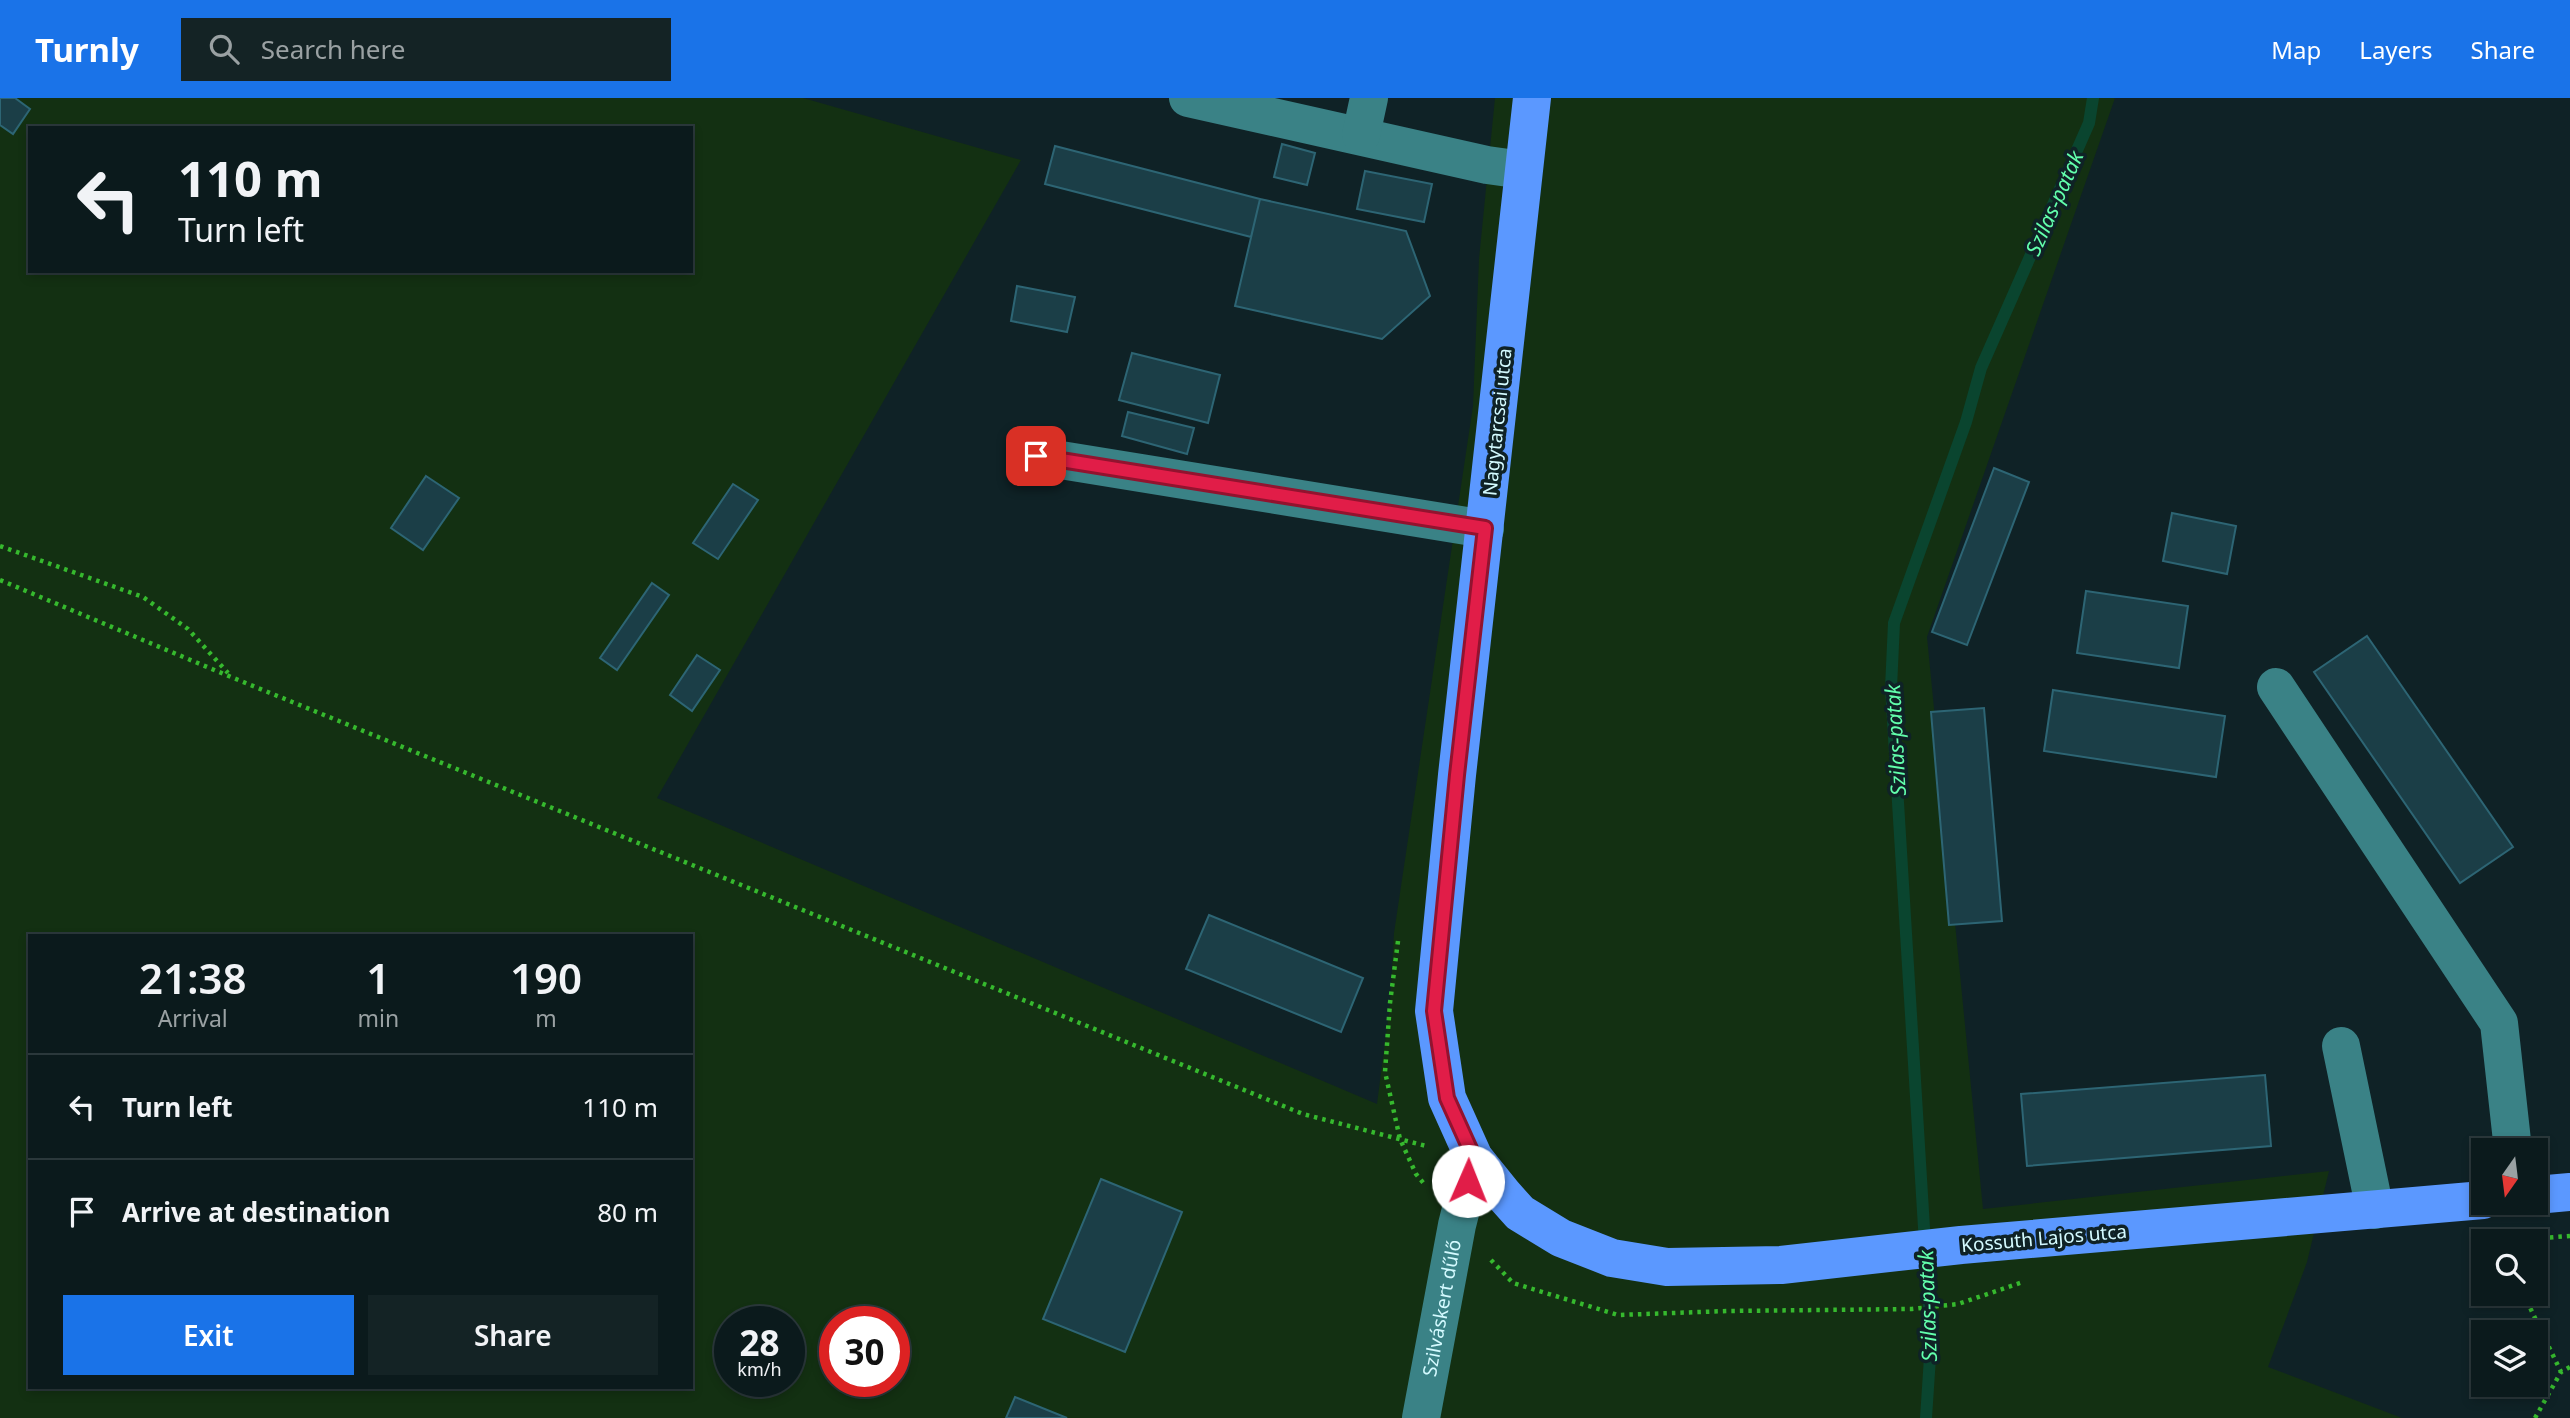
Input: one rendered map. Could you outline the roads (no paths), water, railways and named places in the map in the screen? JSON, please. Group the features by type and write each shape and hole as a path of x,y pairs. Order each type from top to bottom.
{"main road":[{"name":"Nagytarcsai utca","path":"1474,1158 1447,1098 1434,1011 1457,775 1532,98"},
{"name":"Kossuth Lajos utca","path":"1474,1158 1520,1213 1561,1238 1612,1258 1667,1268 1780,1265 1961,1245 2471,1201"},
{"path":"2548,1194 2570,1192"}],"street":[{"path":"1188,98 1486,165 1523,170"},
{"path":"1361,135 1369,98"},
{"path":"1036,456 1485,528"},
{"path":"2276,687 2499,1023 2512,1138"},
{"path":"2341,1046 2375,1210"},
{"name":"Szilváskert dűlő","path":"1421,1418 1457,1225 1474,1158"}],"waterway":[{"name":"Szilas-patak","path":"1926,1418 1931,1342 1891,688 1894,623 1966,422 1981,368 2089,123 2093,98"}]}
